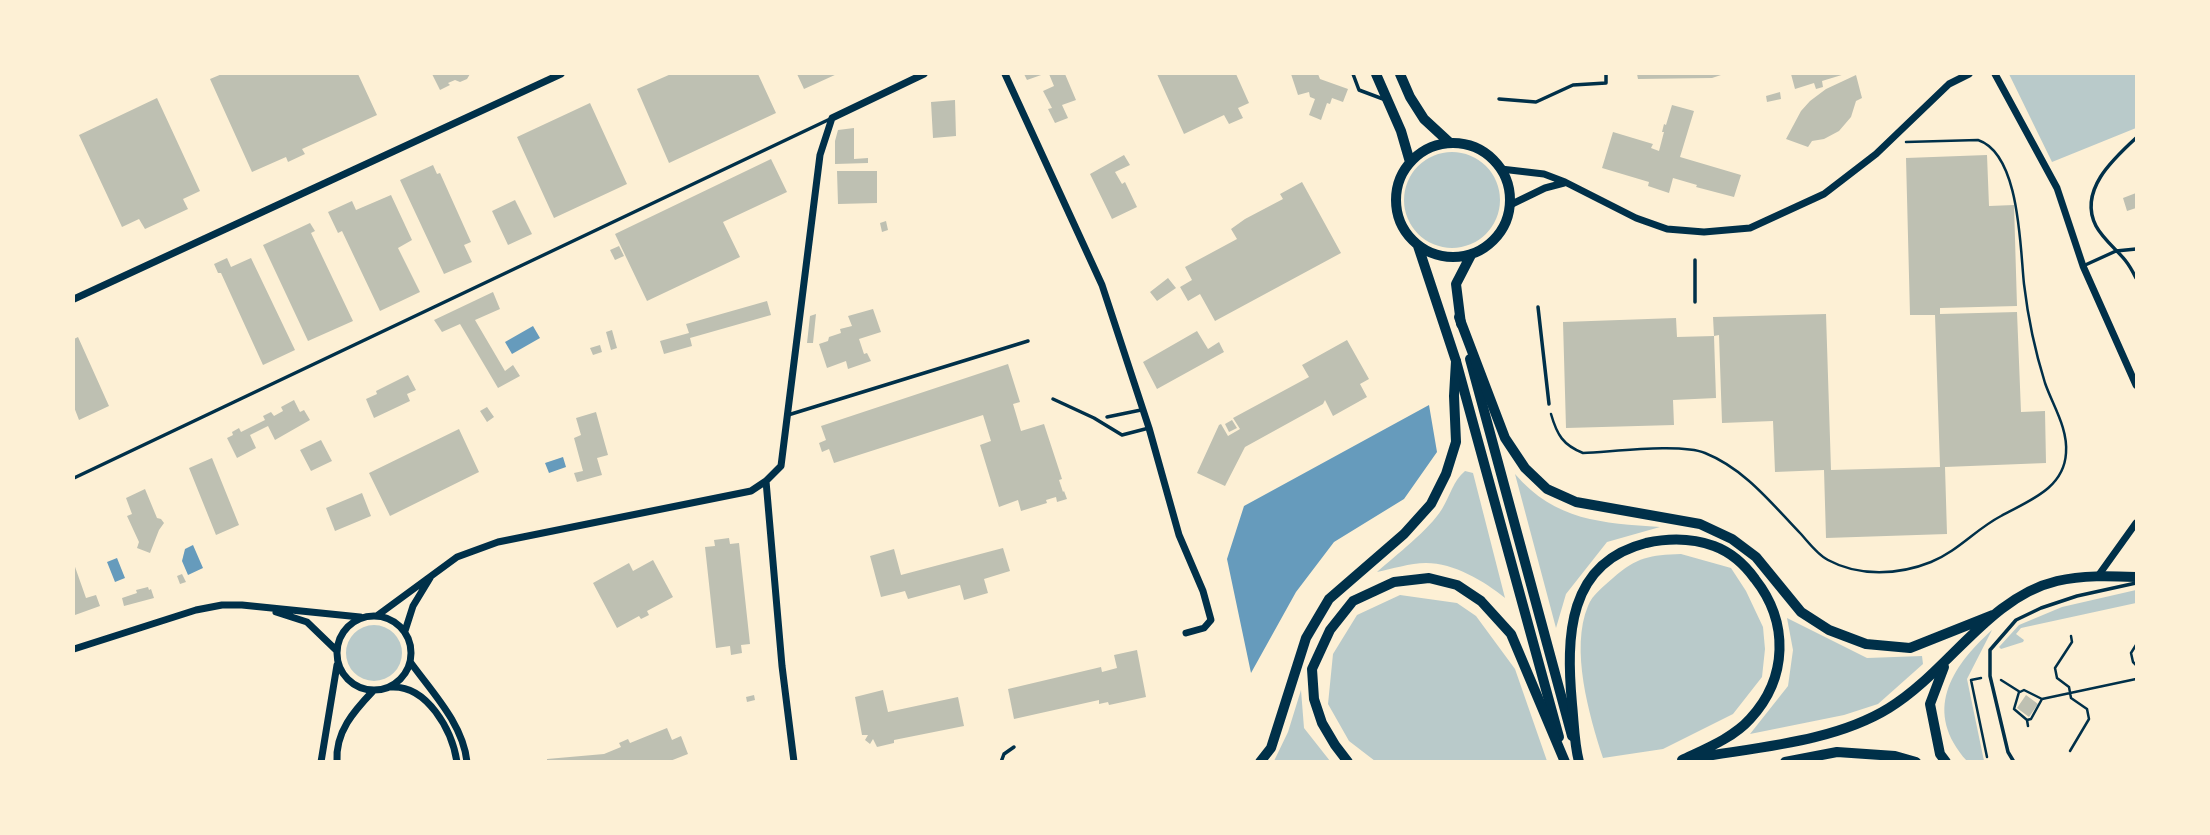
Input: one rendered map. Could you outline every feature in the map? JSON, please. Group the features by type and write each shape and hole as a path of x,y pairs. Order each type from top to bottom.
{"main road":[{"path":"1376,74 1385,100 1401,131 1410,162"},
{"path":"1400,74 1424,119 1450,143"},
{"path":"1450,143 1475,147 1488,155 1501,169 1509,191 1510,205 1501,232 1483,249 1471,255 1453,258 1436,255 1418,246 1402,228 1397,216 1395,197 1402,174 1410,162 1425,150 1450,143"},
{"path":"1418,246 1456,360 1565,759"},
{"path":"1471,255 1456,284 1459,317 1577,758"},
{"path":"1459,317 1505,438 1525,468 1547,489 1576,502 1700,524 1732,539 1756,557 1801,612 1829,630 1866,644 1910,648 1993,615"},
{"path":"1260,761 1271,748 1306,638 1329,599 1404,534 1432,504 1446,474 1456,442 1456,360"},
{"path":"1577,758 1570,681 1571,624 1587,584 1600,568 1618,555 1636,546 1676,539 1716,547 1749,570 1764,590 1780,630 1779,659 1770,691 1749,720 1726,738 1679,761"},
{"path":"1679,761 1838,732 1889,708 1945,664 1993,615 2017,597 2056,581 2098,576 2137,577"},
{"path":"1349,761 1335,745 1322,723 1314,699 1312,669 1330,630 1353,601 1394,582 1429,578 1457,585 1481,600 1511,634 1565,759"},
{"path":"1945,664 1930,704 1940,754 1946,761"},
{"path":"1784,761 1837,752 1895,756 1916,761"}],"street":[{"path":"74,299 561,74"},
{"path":"378,615 457,557 498,542 751,491 766,481 781,466 820,155 832,118 924,74"},
{"path":"1005,74 1102,285 1149,428 1179,535 1203,591 1211,620 1204,628 1186,633"},
{"path":"1501,169 1544,174 1636,218 1667,229 1704,232 1750,228 1824,194 1888,143 1949,85 1969,74"},
{"path":"1996,74 2057,188 2083,267 2137,385"},
{"path":"1510,205 1545,188 1565,182"},
{"path":"766,481 782,666 794,761"},
{"path":"2098,576 2137,523"},
{"path":"405,631 413,606 432,575"},
{"path":"74,649 196,610 222,605 360,617 378,615 393,620 405,631 412,652 411,663 404,676 390,687"},
{"path":"266,608 306,622 336,650"},
{"path":"321,761 337,664 336,650 340,636 360,617"},
{"path":"411,663 454,723 466,751 467,761"},
{"path":"337,664 344,677 354,685 373,691 400,687 428,702 448,727 457,761"},
{"path":"337,761 343,730 352,713 373,691"}],"lane":[{"path":"1353,74 1359,90 1385,100"},
{"path":"1499,99 1536,102 1573,85 1606,83 1606,74"},
{"path":"74,478 832,118"},
{"path":"2137,138 2112,160 2100,176 2090,204 2096,226 2137,278"},
{"path":"2083,267 2116,251 2137,249"},
{"path":"1695,260 1696,302"},
{"path":"1538,307 1549,404"},
{"path":"788,415 1028,341"},
{"path":"1053,399 1094,418 1122,435 1149,428"},
{"path":"1107,417 1143,410"},
{"path":"2014,761 2008,752 1990,676 1990,650 2016,620 2041,608 2077,596 2137,583"},
{"path":"1001,761 1004,754 1014,747"}],"path":[{"path":"1549,404 1560,439 1569,448 1583,453 1681,449 1703,452 1731,467 1757,488 1826,559 1847,568 1879,573 1906,570 1932,561 1963,545 1997,518 2040,495 2065,466 2065,432 2034,345 2026,306 2015,194 1995,152 1987,143 1978,140 1888,143"},
{"path":"2070,751 2089,719 2087,709 2071,698 2069,687 2057,678 2055,668 2072,642 2071,636"},
{"path":"2137,645 2131,653 2133,662 2137,665"},
{"path":"1987,757 1971,680 1997,674 2020,692 2024,690 2042,699 2137,679"},
{"path":"2020,692 2014,709 2027,720 2028,726"},
{"path":"2027,720 2031,719 2042,699"}],"shaded area":[{"path":"2009,74 2136,74 2136,128 2052,162"},
{"path":"1452,152 1470,156 1486,166 1496,182 1500,200 1496,218 1486,234 1470,244 1452,248 1434,244 1418,234 1408,218 1404,200 1408,182 1418,166 1434,156"},
{"path":"1465,471 1473,473 1505,598 1488,585 1447,566 1414,564 1377,572 1421,534 1436,517 1457,479"},
{"path":"1515,474 1546,502 1581,517 1618,524 1660,527 1607,542 1566,594 1556,628"},
{"path":"1681,554 1731,568 1746,591 1763,627 1765,649 1762,677 1733,714 1663,749 1603,758 1587,702 1581,662 1583,623 1588,606 1592,598 1613,578 1637,561 1652,556"},
{"path":"2136,590 2136,603 2021,628 2016,634 2023,642 2001,649 1999,647 2019,625 2062,607"},
{"path":"1400,595 1457,603 1476,616 1515,669 1547,761 1375,761 1349,741 1328,704 1333,654 1357,615"},
{"path":"1787,618 1867,658 1922,656 1923,664 1878,704 1844,715 1750,734 1788,686 1793,650"},
{"path":"368,625 380,625 390,629 398,637 402,653 398,669 390,677 380,681 368,681 358,677 350,669 346,659 346,647 350,637 358,629"},
{"path":"1992,630 1967,679 1984,761 1967,761 1954,743 1946,725 1947,691 1964,660"},
{"path":"1301,690 1304,728 1330,761 1274,761 1288,732"}],"water":[{"path":"533,326 540,338 512,354 505,342"},
{"path":"1429,405 1437,452 1404,499 1334,542 1296,592 1251,673 1227,559 1244,506"},
{"path":"563,457 566,467 549,473 545,463"},
{"path":"193,545 203,568 188,575 182,561 185,549"},
{"path":"117,558 125,578 115,582 107,562"}],"building":[{"path":"222,74 358,74 377,115 302,149 305,154 288,162 286,157 252,172 210,79"},
{"path":"432,74 470,74 467,79 460,82 455,80 440,90"},
{"path":"671,74 758,74 776,113 669,163 637,89"},
{"path":"797,74 837,74 804,89"},
{"path":"1024,74 1044,74 1027,80"},
{"path":"1049,74 1065,74 1076,100 1062,105 1068,118 1055,123 1048,109 1052,108 1043,91 1054,86"},
{"path":"1157,74 1236,74 1249,103 1238,108 1243,118 1229,124 1224,115 1184,134"},
{"path":"1291,74 1318,74 1320,79 1348,89 1343,102 1332,98 1330,104 1327,103 1321,120 1309,115 1315,99 1310,97 1309,92 1298,95"},
{"path":"1637,74 1724,74 1712,78 1638,79"},
{"path":"1791,74 1845,74 1822,81 1823,87 1816,89 1814,83 1795,89"},
{"path":"1856,75 1862,98 1856,101 1851,117 1839,131 1824,139 1812,141 1808,147 1786,139 1801,111 1810,101 1826,89"},
{"path":"1780,92 1781,99 1767,102 1766,96"},
{"path":"157,98 200,191 183,199 188,209 145,229 139,219 122,227 79,135"},
{"path":"955,100 956,136 933,138 931,102"},
{"path":"590,103 627,184 554,218 517,137"},
{"path":"1672,105 1694,111 1680,157 1741,175 1734,197 1673,178 1669,193 1648,186 1649,182 1602,168 1613,132 1653,144 1651,148 1659,151 1664,124 1666,125"},
{"path":"854,128 854,159 868,158 868,163 835,164 838,130"},
{"path":"1124,155 1130,165 1115,172 1122,184 1125,182 1137,207 1112,219 1090,174"},
{"path":"1987,155 1989,206 2014,205 2017,306 1940,308 1940,314 2017,312 2021,412 2045,411 2046,463 1945,467 1947,534 1826,538 1824,470 1775,472 1773,421 1722,423 1719,335 1714,336 1713,317 1826,314 1831,470 1940,467 1935,315 1910,315 1906,158"},
{"path":"771,159 787,192 723,222 740,257 647,301 615,234"},
{"path":"433,165 437,174 440,173 471,242 464,245 472,262 444,274 400,180"},
{"path":"837,171 877,171 877,203 838,204"},
{"path":"1302,182 1341,253 1215,321 1200,294 1188,301 1180,287 1192,280 1185,267 1237,239 1231,229 1283,199 1280,194"},
{"path":"2136,193 2136,208 2127,211 2123,198"},
{"path":"391,195 412,240 398,248 420,292 380,311 342,231 338,233 328,212 352,201 356,210"},
{"path":"515,200 532,234 508,245 492,211"},
{"path":"886,221 888,230 882,232 880,223"},
{"path":"310,223 315,231 311,233 353,321 308,341 263,245"},
{"path":"619,246 624,256 615,260 610,250"},
{"path":"227,258 231,267 251,258 295,350 263,365 221,273 218,273 214,264"},
{"path":"1168,278 1176,288 1157,301 1150,292"},
{"path":"493,292 500,309 475,320 505,371 513,365 520,376 498,388 460,324 442,332 434,320"},
{"path":"767,301 771,315 690,338 692,346 664,354 660,341 689,333 686,324"},
{"path":"873,309 881,332 859,339 864,354 867,353 871,361 848,369 846,361 827,368 819,344 841,333 840,329 852,326 848,316"},
{"path":"816,314 813,343 807,343 810,316"},
{"path":"1676,318 1677,337 1714,336 1716,398 1673,400 1674,425 1566,428 1563,322"},
{"path":"612,330 617,348 611,350 606,332"},
{"path":"1197,331 1208,349 1219,342 1224,352 1157,389 1143,362"},
{"path":"78,337 109,406 79,420 74,407 74,339"},
{"path":"1347,340 1369,379 1360,384 1367,397 1333,416 1325,400 1323,404 1245,447 1225,486 1197,473 1219,425 1221,424 1228,436 1240,429 1233,418 1309,377 1302,365"},
{"path":"600,345 602,352 593,355 590,348"},
{"path":"1008,364 1020,402 1013,404 1021,431 1044,424 1067,499 1057,502 1056,497 1046,500 1047,503 1021,511 1018,500 999,507 980,445 991,441 983,415 834,463 829,449 822,452 819,443 826,440 821,426"},
{"path":"408,375 416,390 407,394 410,401 374,418 366,399"},
{"path":"294,400 300,412 304,410 310,420 275,440 268,426 250,435 256,448 237,458 227,438 233,435 232,432 239,428 241,432 265,420 263,416 271,412 274,416 283,411 281,407"},
{"path":"487,407 494,417 487,422 480,411"},
{"path":"596,412 608,455 597,458 602,475 577,482 574,473 583,471 574,438 581,435 576,418"},
{"path":"1232,420 1237,428 1229,432 1225,424"},
{"path":"459,429 479,472 390,516 369,473"},
{"path":"321,440 332,461 311,471 300,450"},
{"path":"212,458 239,525 216,535 189,468"},
{"path":"145,489 157,518 164,523 150,553 137,548 139,542 127,516 132,514 126,498"},
{"path":"362,493 371,516 335,531 326,508"},
{"path":"729,538 730,544 739,543 750,644 741,645 742,653 731,655 730,646 716,648 705,547 715,546 714,540"},
{"path":"1003,548 1010,571 984,579 988,593 964,600 960,585 908,599 905,591 881,597 870,556 894,549 901,575"},
{"path":"653,560 673,597 647,611 649,615 641,619 639,616 617,628 593,583 629,563 633,571"},
{"path":"74,564 86,598 96,595 100,606 75,615"},
{"path":"182,574 186,582 180,584 177,576"},
{"path":"148,587 154,598 124,606 122,598"},
{"path":"1137,650 1146,697 1109,705 1108,702 1099,704 1099,700 1014,719 1008,689 1101,667 1102,672 1117,668 1114,655"},
{"path":"883,690 888,712 958,697 964,726 894,740 894,743 877,747 873,739 870,744 865,740 868,735 862,735 855,697"},
{"path":"754,695 755,700 747,702 746,697"},
{"path":"2026,695 2038,704 2029,717 2017,708"},
{"path":"667,728 672,740 681,736 688,754 670,761 547,761 604,754 621,747 619,743 628,739 630,743"}]}
